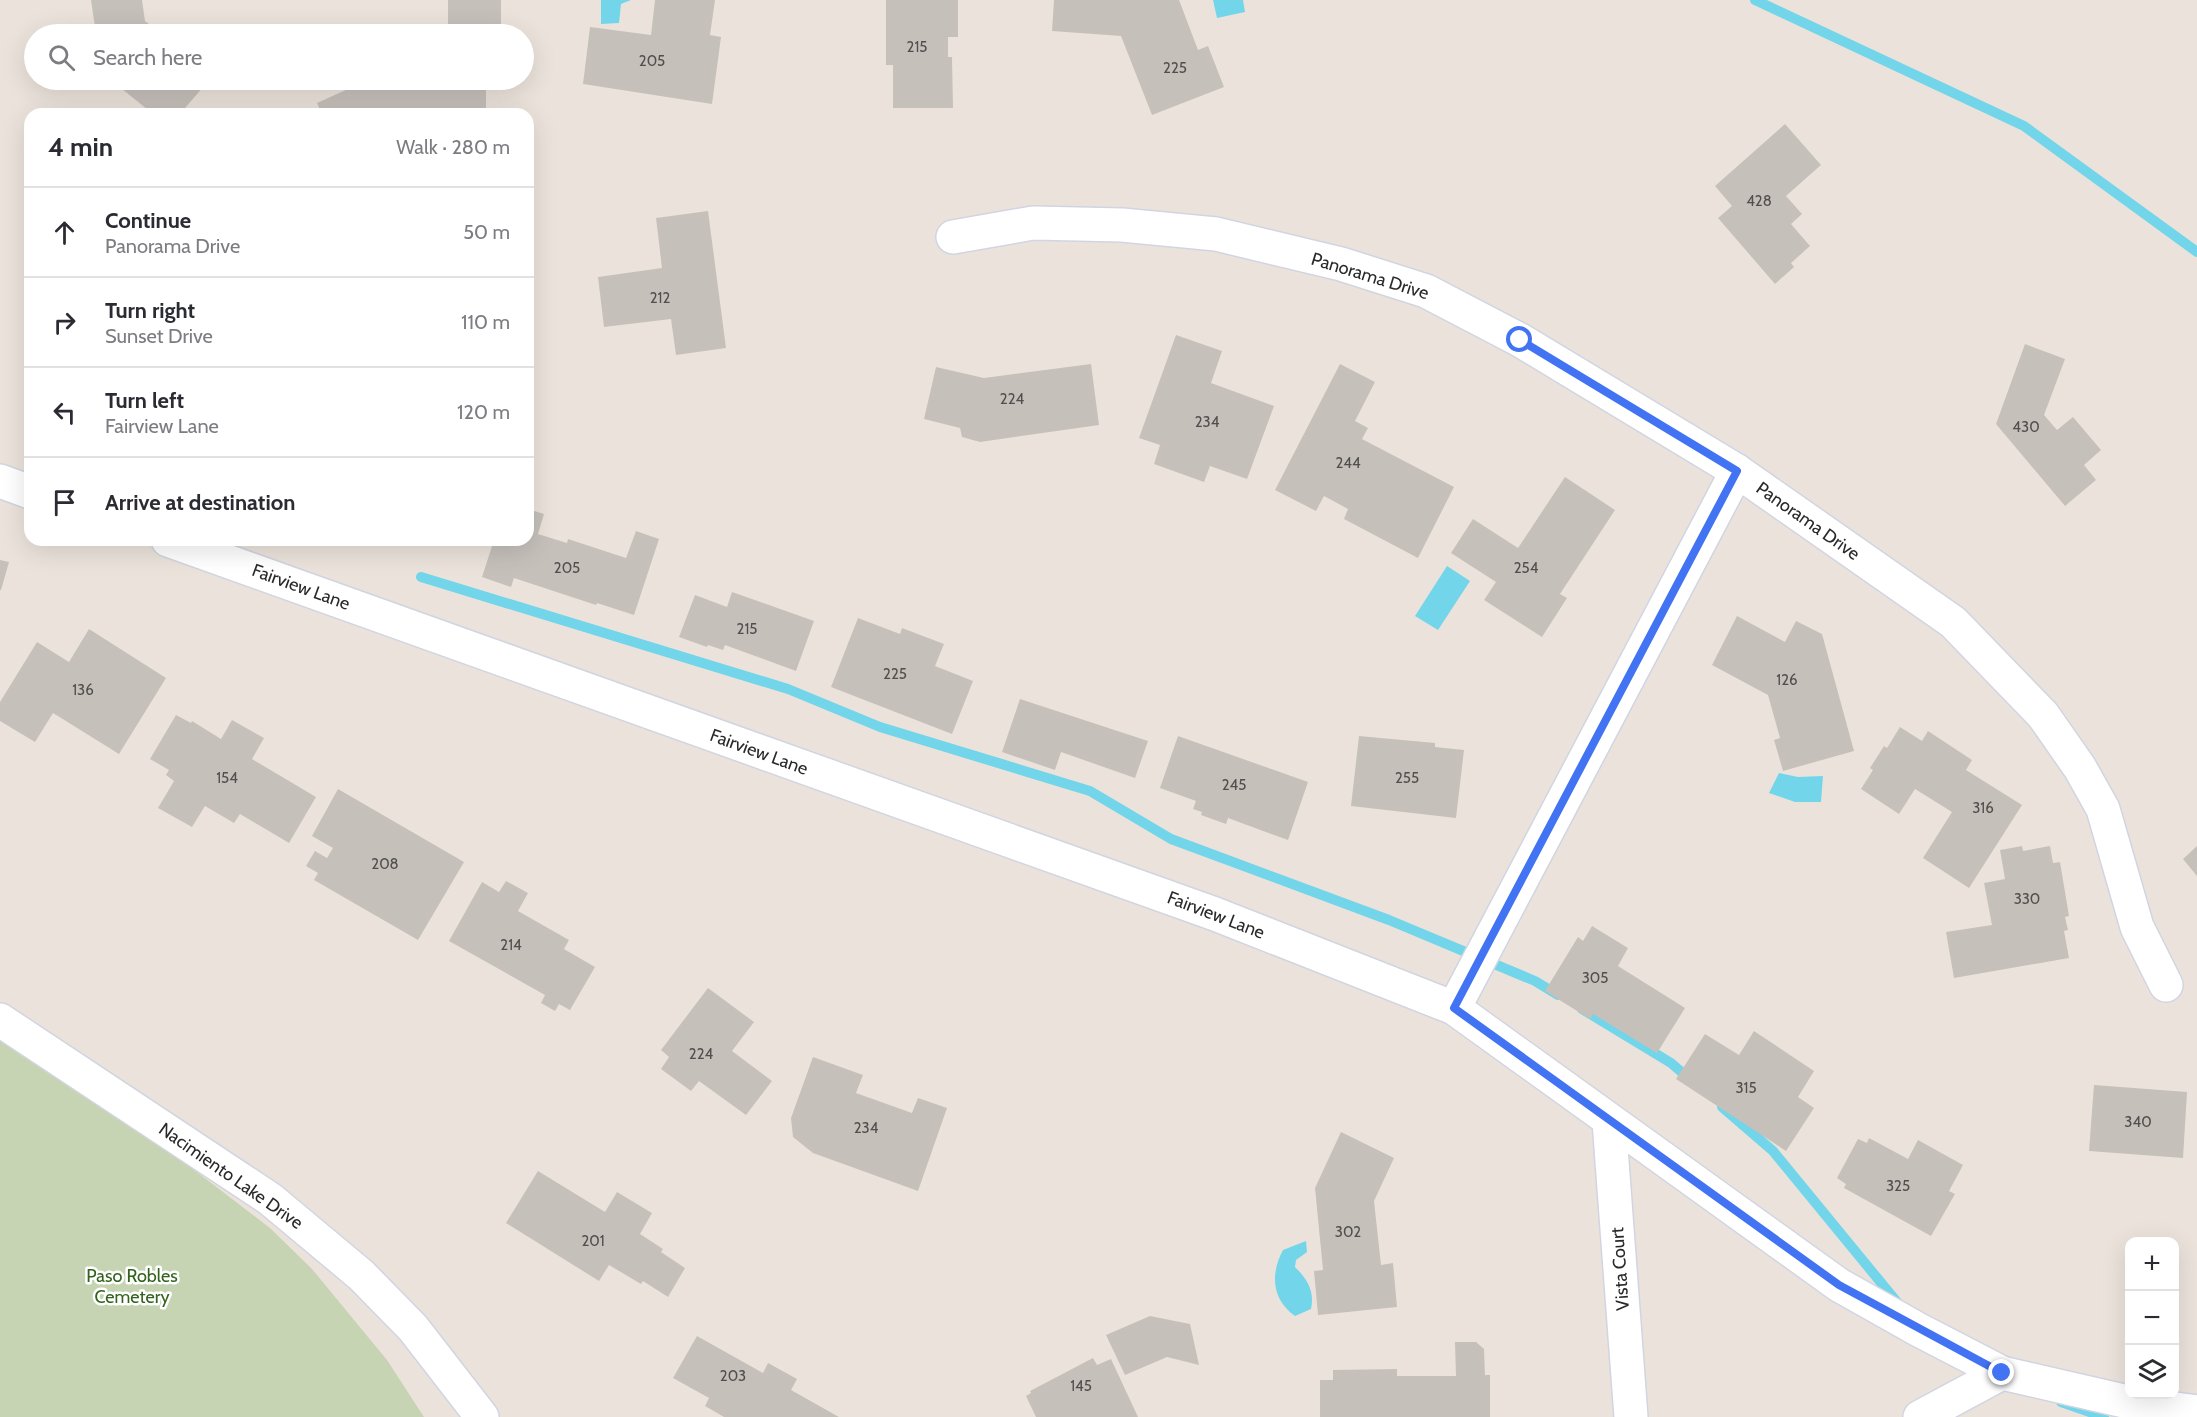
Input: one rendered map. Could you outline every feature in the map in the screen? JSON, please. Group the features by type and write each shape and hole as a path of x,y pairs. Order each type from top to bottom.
{"street":[{"name":"Panorama Drive","path":"953,237 1033,223 1122,225 1216,234 1341,264 1425,291 1520,340 1737,471 1953,622 2043,715 2080,768 2103,809 2137,927 2166,985"},
{"path":"1454,1008 1737,471"},
{"path":"0,481 24,490"},
{"name":"Fairview Lane","path":"185,546 1215,914 1454,1008 1839,1285 2002,1373 2137,1404 2197,1412"},
{"name":"Nacimiento Lake Drive","path":"0,1020 279,1207 361,1275 412,1328 482,1417"},
{"name":"Vista Court","path":"1609,1121 1631,1417"},
{"path":"1920,1417 2002,1373"}],"green space":[{"name":"Paso Robles Cemetery","path":"0,1039 138,1127 270,1228 312,1269 387,1360 424,1417 0,1417"}],"water":[{"path":"601,0 631,0 621,4 619,23 601,24"},
{"path":"1213,0 1243,0 1245,12 1217,18"},
{"path":"1447,566 1470,581 1438,630 1415,616"},
{"path":"1779,773 1798,777 1823,776 1821,802 1795,802 1769,793"},
{"path":"1306,1241 1307,1252 1296,1260 1295,1267 1309,1286 1312,1303 1311,1309 1295,1316 1287,1310 1278,1294 1276,1268 1283,1250"}],"building":[{"path":"91,0 142,0 145,21 149,24 95,24"},
{"path":"448,0 501,0 501,24 448,24"},
{"path":"655,0 715,0 710,35 721,37 712,104 583,84 590,27 651,35"},
{"path":"886,0 958,0 958,37 948,37 948,57 952,57 953,108 893,108 893,65 886,65"},
{"path":"1054,0 1179,0 1198,50 1208,46 1224,87 1152,115 1121,36 1052,31"},
{"path":"123,90 200,90 185,108 146,108"},
{"path":"346,90 486,90 486,108 319,108 317,103"},
{"path":"1785,124 1821,165 1786,196 1802,214 1791,224 1810,246 1791,263 1794,267 1775,284 1718,218 1732,206 1715,186"},
{"path":"708,211 726,348 676,355 671,319 604,327 598,277 662,268 656,218"},
{"path":"1176,335 1222,351 1211,383 1274,406 1247,479 1210,466 1204,482 1154,464 1160,445 1139,438"},
{"path":"2025,344 2065,359 2044,415 2057,430 2073,417 2101,450 2084,465 2096,480 2065,506 1996,424"},
{"path":"1091,364 1099,425 980,442 962,437 960,428 924,419 936,367 984,378"},
{"path":"1340,364 1375,382 1355,421 1368,428 1362,439 1454,487 1418,558 1344,519 1348,509 1324,496 1316,511 1275,490"},
{"path":"1565,477 1615,510 1560,594 1567,598 1542,637 1484,600 1496,582 1451,553 1473,519 1518,548"},
{"path":"534,511 544,514 538,534 567,543 568,539 626,558 636,531 659,539 634,615 514,578 511,587 482,577 492,546 534,546"},
{"path":"0,560 9,562 1,590 0,590"},
{"path":"732,592 814,621 796,671 725,645 723,650 679,637 695,595 727,607"},
{"path":"1737,616 1785,642 1796,621 1822,634 1854,751 1783,771 1774,740 1780,738 1768,695 1712,665"},
{"path":"858,618 900,634 902,628 944,644 935,666 973,681 952,734 831,687"},
{"path":"89,629 166,678 119,754 53,713 35,742 0,721 0,702 37,642 69,662"},
{"path":"1020,699 1148,741 1135,778 1061,752 1055,770 1002,752"},
{"path":"176,715 191,723 192,721 221,739 232,720 264,738 252,759 316,797 289,843 240,814 234,823 205,806 192,827 158,808 174,781 166,775 169,770 150,759"},
{"path":"1900,727 1922,741 1928,731 1972,760 1966,770 2022,805 1969,888 1923,858 1952,812 1915,789 1899,814 1861,789 1873,770 1870,768 1884,746 1887,748"},
{"path":"1178,736 1308,782 1288,840 1228,818 1226,824 1201,815 1202,812 1193,809 1196,801 1160,788"},
{"path":"1359,736 1435,743 1435,747 1464,750 1456,818 1351,806"},
{"path":"338,789 464,862 418,940 314,880 318,873 306,866 315,851 327,858 333,848 312,836"},
{"path":"2022,846 2023,851 2050,846 2053,863 2060,862 2069,916 2065,917 2068,930 2064,931 2069,958 1954,978 1946,932 1992,925 1984,883 2005,879 2000,850"},
{"path":"2197,846 2197,876 2183,859"},
{"path":"506,881 528,893 518,911 569,940 564,949 595,967 570,1010 559,1004 555,1011 541,1003 545,995 449,941 482,882 499,892"},
{"path":"1592,926 1628,948 1618,966 1685,1008 1657,1053 1593,1014 1590,1019 1545,991 1578,937 1583,941"},
{"path":"708,988 754,1022 732,1051 772,1081 746,1115 699,1081 691,1091 661,1069 669,1057 661,1050"},
{"path":"1754,1031 1814,1071 1798,1097 1814,1108 1786,1151 1676,1079 1705,1034 1739,1055"},
{"path":"813,1057 863,1075 856,1093 912,1113 918,1098 947,1108 918,1191 813,1153 793,1137 791,1118"},
{"path":"2094,1085 2187,1092 2183,1158 2089,1151"},
{"path":"1341,1132 1394,1158 1374,1201 1381,1265 1393,1263 1397,1307 1318,1315 1314,1271 1323,1270 1315,1188"},
{"path":"1869,1138 1908,1159 1918,1140 1963,1165 1949,1191 1955,1194 1931,1236 1844,1188 1846,1184 1837,1178 1858,1139 1867,1143"},
{"path":"538,1171 605,1212 617,1192 652,1213 640,1234 663,1249 661,1252 685,1268 668,1297 643,1281 641,1284 609,1265 599,1281 506,1223"},
{"path":"1150,1316 1190,1324 1199,1365 1167,1357 1125,1375 1106,1335"},
{"path":"697,1336 763,1373 768,1363 797,1379 791,1390 839,1417 724,1417 705,1406 709,1398 673,1378"},
{"path":"1455,1342 1476,1342 1484,1349 1485,1375 1490,1375 1490,1417 1320,1417 1320,1380 1333,1380 1333,1370 1397,1369 1397,1376 1456,1376"},
{"path":"1093,1358 1097,1365 1111,1359 1138,1417 1036,1417 1026,1396 1031,1393 1030,1391"}],"waterway":[{"path":"1755,0 2024,126 2197,252"},
{"path":"421,577 788,689 880,727 1090,791 1171,839 1389,920 1535,981 1558,995"},
{"path":"1582,1009 1671,1063 1692,1081"},
{"path":"1722,1107 1773,1151 1901,1307"},
{"path":"2061,1402 2104,1417"}],"route":[{"path":"1520,340 1737,471 1454,1008 1839,1285 2002,1373"}]}
